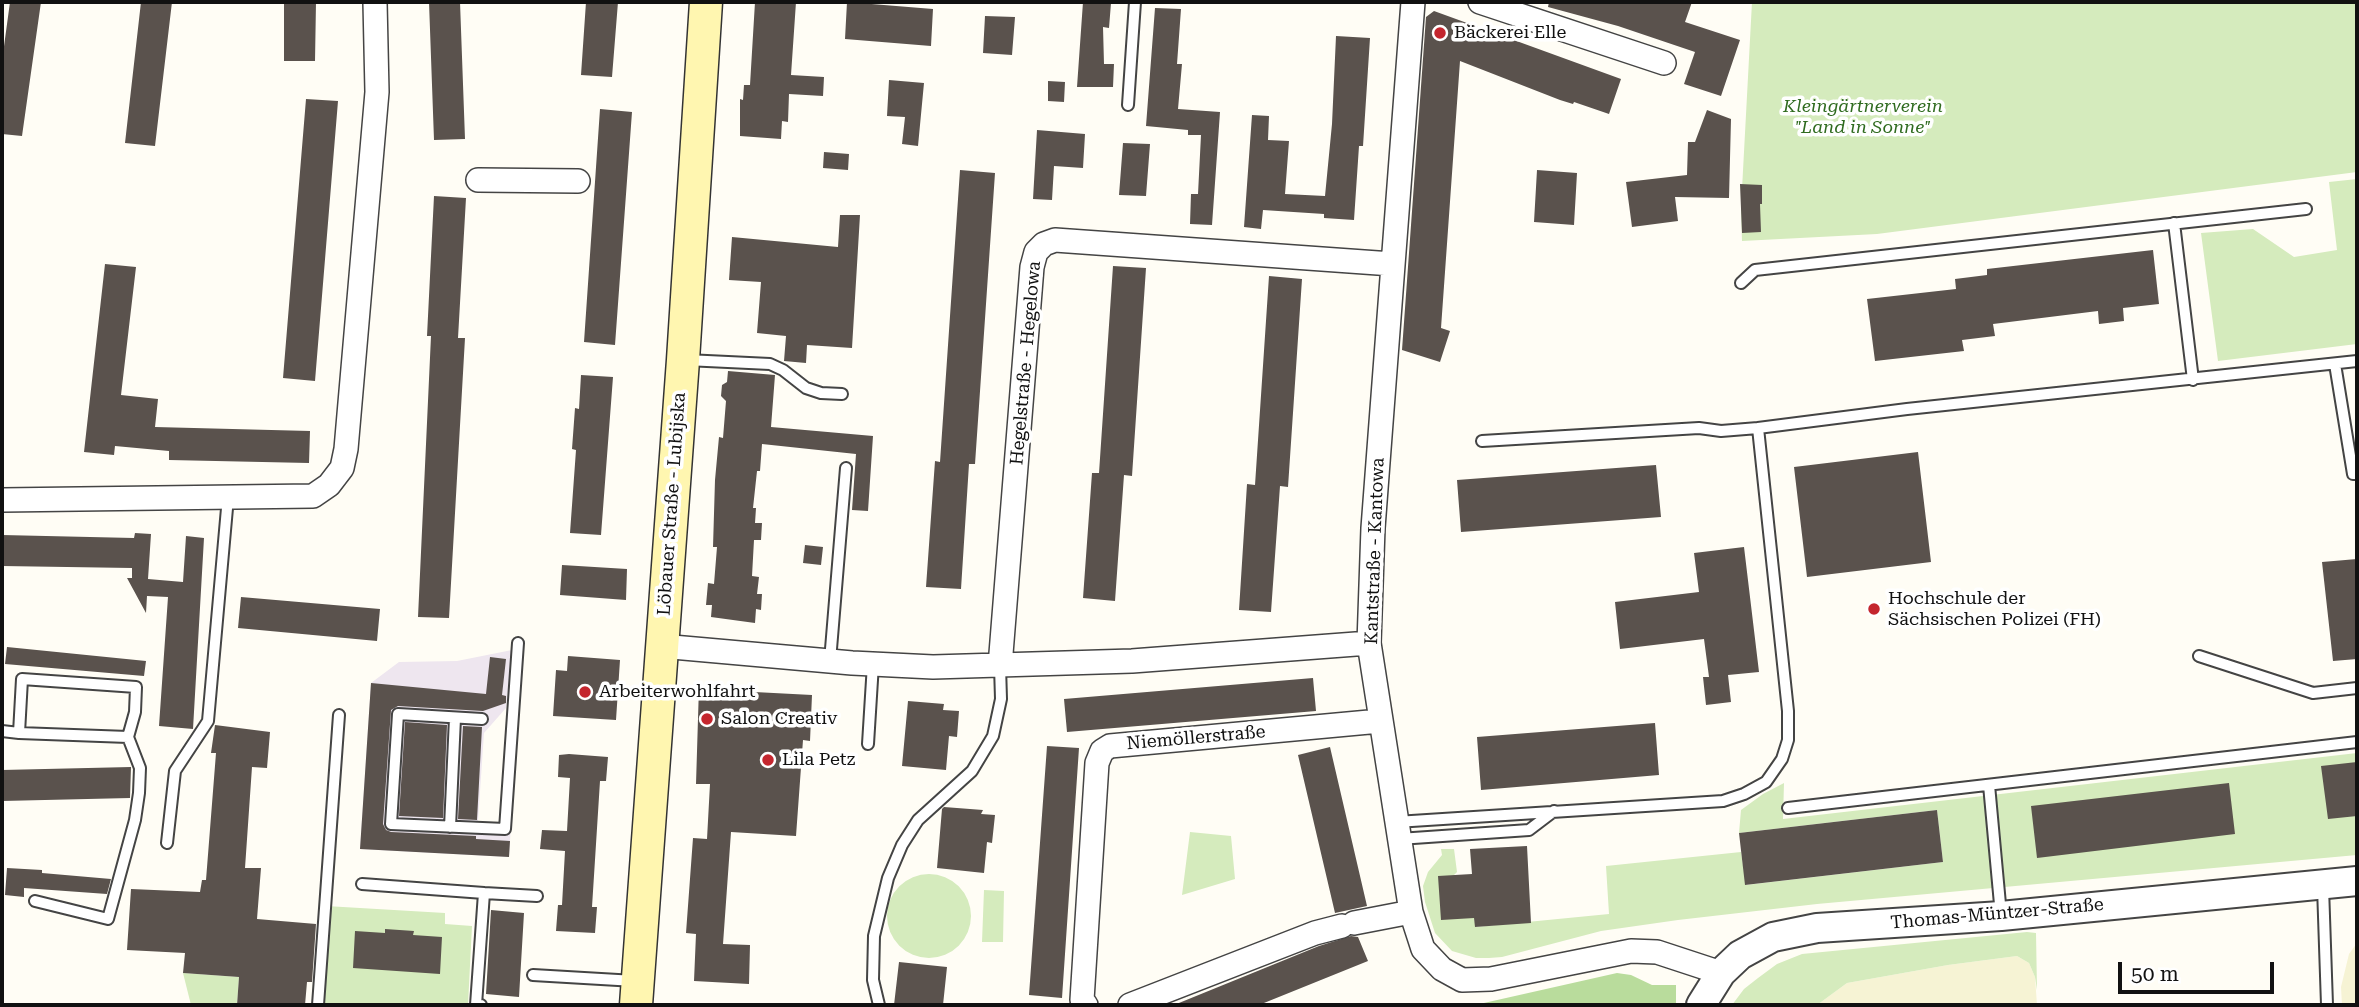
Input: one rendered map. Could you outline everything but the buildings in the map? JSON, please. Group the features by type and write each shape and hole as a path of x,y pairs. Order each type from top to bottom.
{"main road":[{"name":"Löbauer Straße - Lubijska","path":"637,993 706,2"}],"street":[{"path":"2,500 313,496 329,485 342,468 346,449 377,92 375,2"},
{"name":"Kantstraße - Kantowa","path":"1413,2 1373,528 1369,643 1411,912 1423,948 1442,969 1462,980 1491,979 1631,951 1657,951 1721,972"},
{"path":"1480,2 1664,63"},
{"path":"478,180 578,181"},
{"name":"Hegelstraße - Hegelowa","path":"1000,666 1031,281 1036,252 1044,244 1055,240 1392,264"},
{"path":"661,646 933,667 1132,661 1369,643"},
{"name":"Niemöllerstraße","path":"1086,1005 1082,1000 1097,763 1102,751 1110,746 1380,721"},
{"name":"Thomas-Müntzer-Straße","path":"1700,1005 1721,972 1740,955 1773,937 1816,928 2001,916 2357,881"},
{"path":"1129,1005 1315,933 1411,912"}],"lane":[{"path":"1128,105 1135,2"},
{"path":"1741,284 1755,270 2306,209"},
{"path":"2174,223 2193,380"},
{"path":"683,360 770,364 783,370 806,388 821,393 842,394"},
{"path":"1482,441 1699,428 1721,431 1758,428 1907,409 2357,361"},
{"path":"2335,364 2353,474 2357,474"},
{"path":"1398,830 1555,811 1723,801 1766,782 1782,759 1788,740 1788,711 1758,428"},
{"path":"830,661 846,468"},
{"path":"167,843 174,771 208,721 228,497"},
{"path":"482,719 398,714 391,824 505,829 518,643"},
{"path":"2199,656 2313,693 2357,688"},
{"path":"867,744 873,664"},
{"path":"879,1005 873,980 874,936 888,878 902,845 918,820 972,771 993,736 1001,699 1000,666"},
{"path":"19,733 22,679 135,687 135,712 128,737 140,768 139,793 135,820 108,919 35,901"},
{"path":"318,1005 339,715"},
{"path":"450,827 455,718"},
{"path":"2,731 128,737"},
{"path":"1788,808 2357,742"},
{"path":"1989,785 2001,916"},
{"path":"1398,830 1530,830 1555,811"},
{"path":"362,884 537,896"},
{"path":"2322,884 2327,1005"},
{"path":"481,1005 476,1005 484,892"},
{"path":"533,975 637,993"}],"shaded area":[{"path":"512,650 506,708 484,733 478,821 511,824 509,857 360,849 371,683 399,662 457,661"},
{"path":"2357,943 2357,1005 2342,1005 2341,987 2349,954"},
{"path":"2017,956 2029,963 2035,977 2037,1005 1817,1005 1847,983"}],"green space":[{"name":"Kleingärtnerverein \"Land in Sonne\"","path":"1752,2 2357,2 2357,172 1877,234 1742,241 1741,208"},
{"path":"2357,179 2357,344 2218,361 2201,233 2253,229 2294,257 2337,250 2329,182"},
{"path":"2357,753 2357,855 1817,904 1678,920 1601,931 1489,958 1476,958 1452,951 1435,933 1425,902 1423,886 1428,872 1442,855 1441,849 1454,849 1457,872 1454,875 1476,927 1609,914 1606,866 1741,852 1746,885 1943,862 1937,810 1739,833 1741,810 1784,783 1783,819"},
{"path":"1190,832 1231,836 1235,879 1182,895"},
{"path":"929,874 945,877 959,886 968,900 971,916 968,932 959,946 945,955 929,958 913,955 899,946 890,932 887,916 890,900 899,886 913,877"},
{"path":"984,890 1004,891 1003,942 982,942"},
{"path":"326,906 445,913 445,924 472,926 468,1005 318,1005"},
{"path":"2036,933 2037,990 2029,963 2017,956 1847,983 1817,1005 1732,1005 1744,989 1777,964 1802,954"},
{"path":"183,973 239,977 237,1005 191,1005"},
{"path":"1617,973 1631,975 1652,985 1676,985 1676,1005 1475,1005"}],"place":[{"name":"Bäckerei Elle","path":"1440,33"},
{"name":"Hochschule der Sächsischen Polizei (FH)","path":"1874,609"},
{"name":"Arbeiterwohlfahrt","path":"585,692"},
{"name":"Salon Creativ","path":"707,719"},
{"name":"Lila Petz","path":"768,760"}]}
